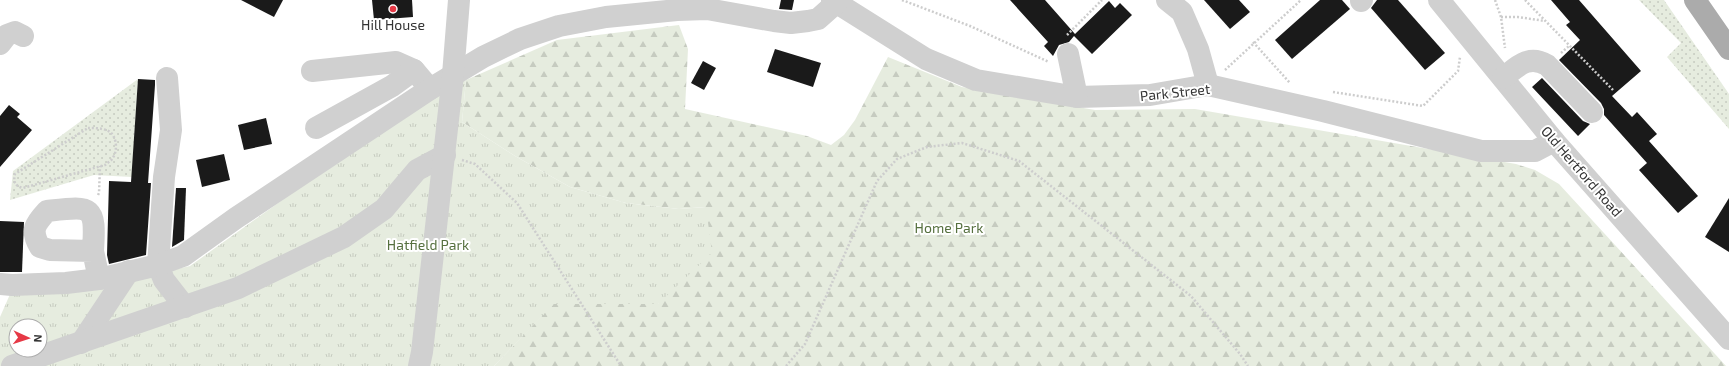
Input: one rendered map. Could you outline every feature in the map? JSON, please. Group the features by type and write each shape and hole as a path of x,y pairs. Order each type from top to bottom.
{"main road":[{"path":"1694,0 1729,49"}],"street":[{"path":"419,366 422,352 453,75 459,0"},
{"path":"1167,0 1182,12 1198,49 1208,86"},
{"name":"Old Hertford Road","path":"1439,0 1554,141 1729,339"},
{"path":"0,284 50,284 99,279 158,265 183,256 430,89 483,57 520,39 559,26 606,17 707,9 791,22 818,19 834,1"},
{"name":"Park Street","path":"834,1 926,59 976,80 1077,97 1150,95 1208,86 1323,111 1481,151 1535,151 1554,141"},
{"path":"0,44 7,35 15,32 23,36"},
{"path":"1071,56 1077,97"},
{"path":"1503,78 1522,63 1532,60 1539,60 1547,65 1592,112"},
{"path":"312,71 396,62 414,70 430,89"},
{"path":"316,128 392,86 414,70"},
{"path":"167,78 171,130 164,177 158,265 164,280 185,307"},
{"path":"12,366 238,288 344,237 384,209 417,170 444,155"},
{"path":"93,251 50,250 40,247 34,237 36,223 47,211 77,207 87,210 93,216 95,227 93,251 99,279"},
{"path":"81,343 129,271"}],"path":[{"path":"902,0 970,26 1071,56 1067,35 1102,0"},
{"path":"1208,86 1253,42 1301,0"},
{"path":"1495,0 1502,17 1506,55 1503,78"},
{"path":"1525,0 1613,90"},
{"path":"1502,17 1518,17 1545,21"},
{"path":"1329,91 1422,106 1458,71 1464,30"},
{"path":"1253,42 1290,84"},
{"path":"88,128 101,129 111,132 116,141 115,153 112,159 100,166 23,188 18,187 14,179 14,174 88,128"},
{"path":"786,366 805,344 877,181 898,159 927,147 962,143 1019,161 1191,296 1240,354 1248,366"},
{"path":"444,155 475,164 517,203 621,366"},
{"path":"87,210 99,193 100,166"}],"green space":[{"path":"1639,0 1664,0 1729,94 1729,129 1667,57 1681,43"},
{"name":"Home Park","path":"679,25 688,49 685,109 807,136 831,145 844,135 855,120 888,57 962,87 1095,110 1195,109 1516,164 1535,170 1559,184 1726,366 494,366 554,303 658,304 705,207 679,209 626,203 570,187 515,156 462,122 466,80 557,40"},
{"path":"138,79 132,177 94,175 10,200 13,171"},
{"name":"Hatfield Park","path":"466,80 462,122 515,156 570,187 626,203 679,209 706,207 712,253 658,304 554,304 494,366 0,366 0,317 11,292 96,287 190,266 436,90"}],"building":[{"path":"241,0 283,0 274,17"},
{"name":"Hill House","path":"372,0 412,0 413,17 374,20"},
{"path":"781,0 794,0 792,10 779,9"},
{"path":"1010,0 1045,0 1075,34 1109,1 1115,8 1120,3 1132,15 1092,54 1074,36 1069,42 1059,45 1053,56 1044,46 1048,42"},
{"path":"1204,0 1239,0 1250,12 1230,29"},
{"path":"1320,0 1342,0 1350,9 1292,59 1275,40"},
{"path":"1377,0 1398,0 1445,53 1425,70 1371,8"},
{"path":"1551,0 1579,0 1641,71 1612,96 1632,117 1637,112 1657,134 1649,141 1698,196 1678,213 1639,170 1647,163 1604,115 1604,109 1601,103 1559,60 1580,40 1566,25 1570,22"},
{"path":"775,49 821,63 813,87 767,72"},
{"path":"703,61 716,68 704,90 691,83"},
{"path":"1542,78 1583,121 1590,124 1578,136 1532,87"},
{"path":"138,79 155,80 148,183 151,183 146,255 109,264 107,255 109,181 131,182"},
{"path":"9,105 20,114 17,117 32,130 0,167 0,116"},
{"path":"266,118 272,144 244,150 238,125"},
{"path":"224,154 230,180 202,187 196,160"},
{"path":"176,188 186,188 184,240 172,247"},
{"path":"1729,198 1729,252 1705,237"},
{"path":"0,221 24,222 22,272 0,272"}],"place":[{"name":"Hill House","path":"393,9"}]}
